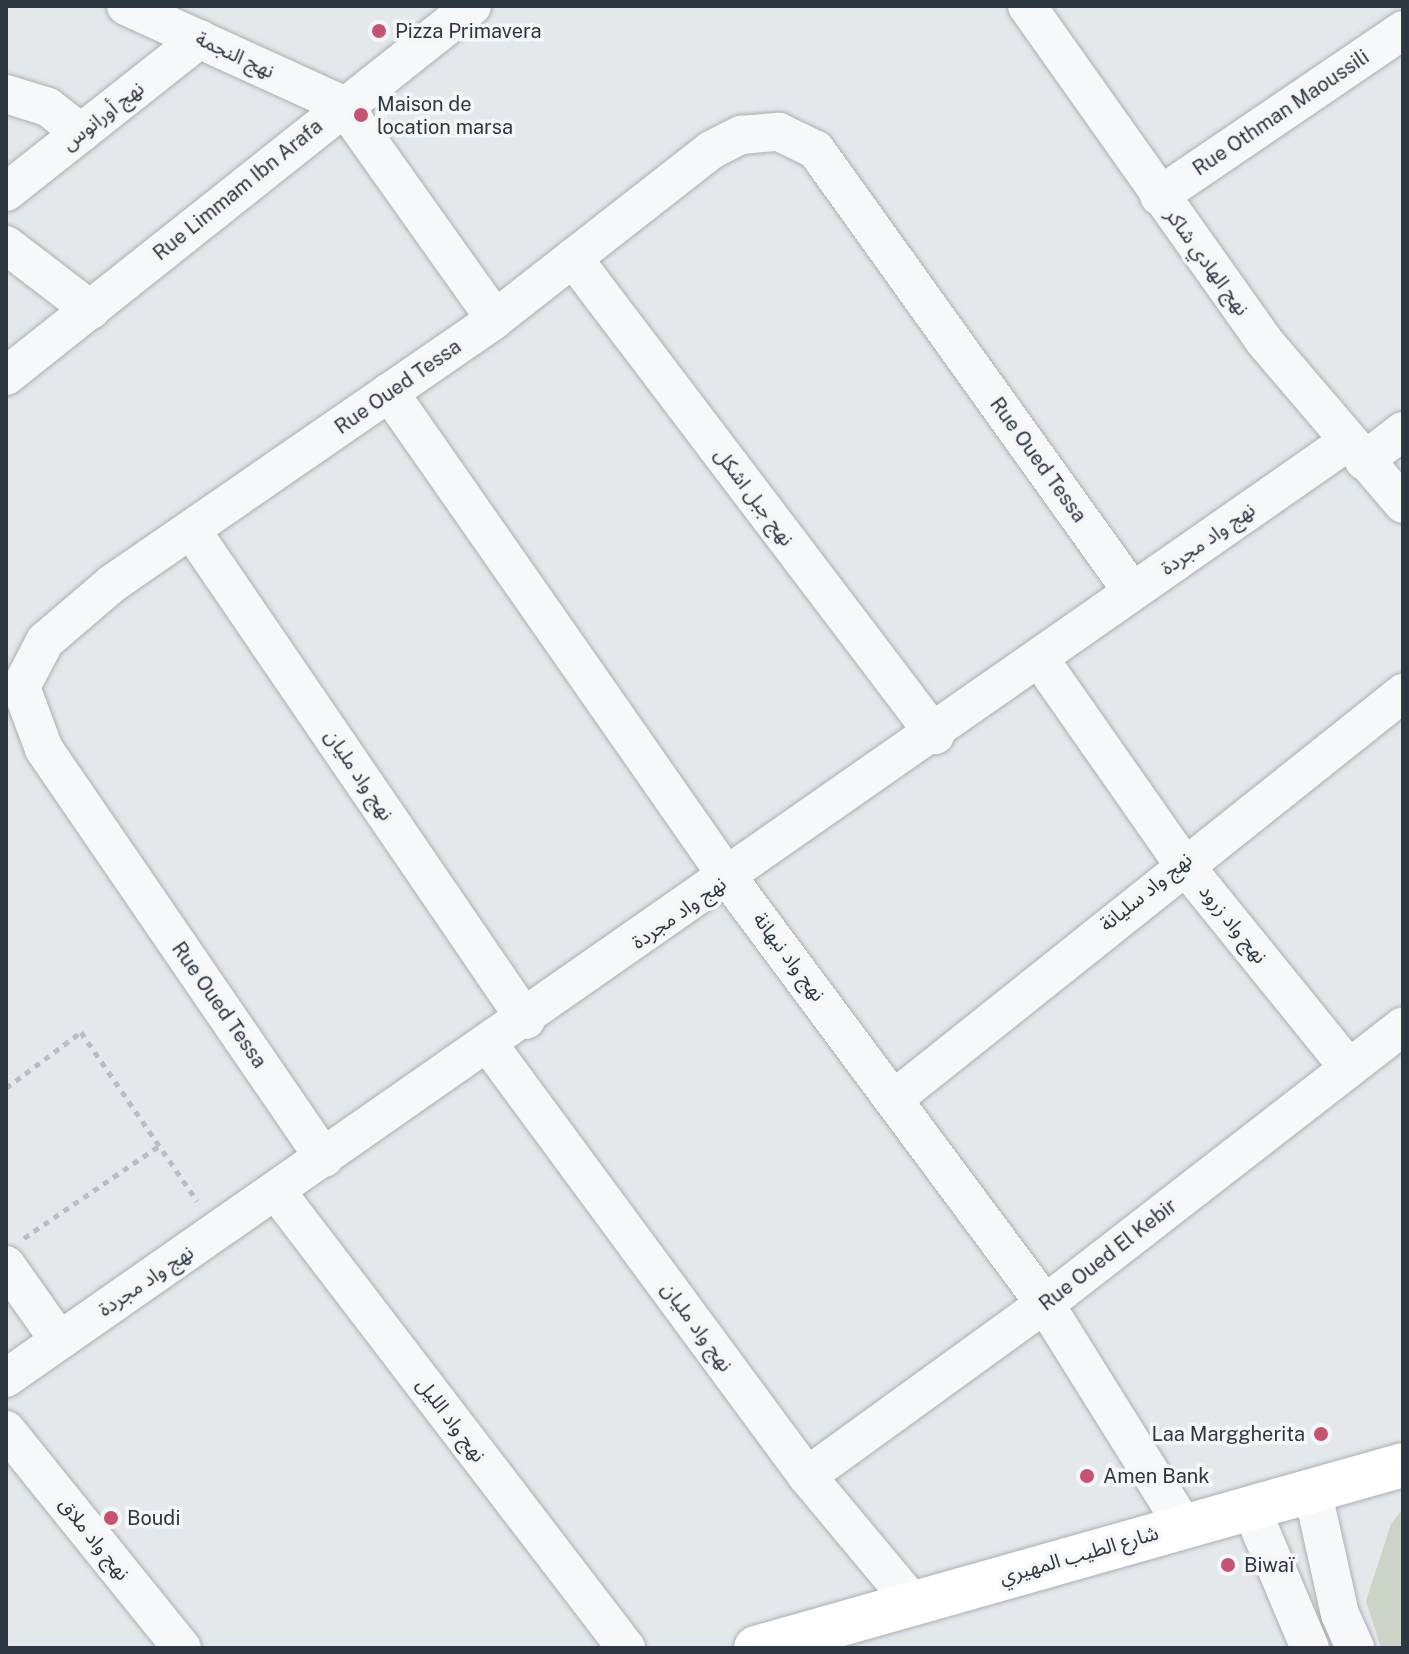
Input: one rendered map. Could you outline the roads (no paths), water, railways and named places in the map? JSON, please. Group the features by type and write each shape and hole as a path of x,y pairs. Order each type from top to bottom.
{"main road":[{"name":"شارع الطيب المهيري","path":"756,1648 1403,1465"}],"street":[{"name":"نهج النجمة","path":"128,6 343,105"},
{"name":"Rue Limmam Ibn Arafa","path":"6,376 343,105 472,6"},
{"name":"نهج الهادي شاكر","path":"1027,6 1159,196 1356,451 1403,504"},
{"name":"Rue Othman Maoussili","path":"1159,196 1403,30"},
{"name":"نهج أورانوس","path":"6,192 200,39"},
{"path":"6,94 48,107 81,133"},
{"path":"343,105 495,319"},
{"name":"Rue Oued Tessa","path":"324,1158 44,749 14,686 39,649 84,606 495,319 724,143 753,132 805,142 1132,591"},
{"path":"6,245 91,310"},
{"name":"نهج جبل اشكل","path":"573,258 935,735"},
{"name":"نهج واد نبهانة","path":"389,392 729,879 895,1098 1045,1304 1183,1525"},
{"name":"نهج واد مجردة","path":"6,1378 729,879 935,735 1132,591 1356,451 1403,431"},
{"name":"نهج واد مليان","path":"192,531 526,1020"},
{"name":"نهج واد زرود","path":"1039,658 1182,862 1349,1068"},
{"name":"نهج واد سليانة","path":"895,1098 1182,862 1403,693"},
{"name":"Rue Oued El Kebir","path":"807,1476 1045,1304 1403,1026"},
{"name":"نهج واد مليان","path":"489,1045 807,1476 913,1603"},
{"name":"نهج واد الليل","path":"276,1191 626,1648"},
{"path":"12,1253 59,1340"},
{"name":"نهج واد ملاق","path":"6,1430 182,1648"},
{"path":"1312,1489 1355,1648"},
{"path":"1250,1506 1310,1648"}],"place":[{"name":"Pizza Primavera","path":"379,31"},
{"name":"Maison de location marsa","path":"361,115"},
{"name":"Laa Marggherita","path":"1321,1434"},
{"name":"Amen Bank","path":"1087,1476"},
{"name":"Boudi","path":"111,1518"},
{"name":"Biwaï","path":"1228,1565"}]}
